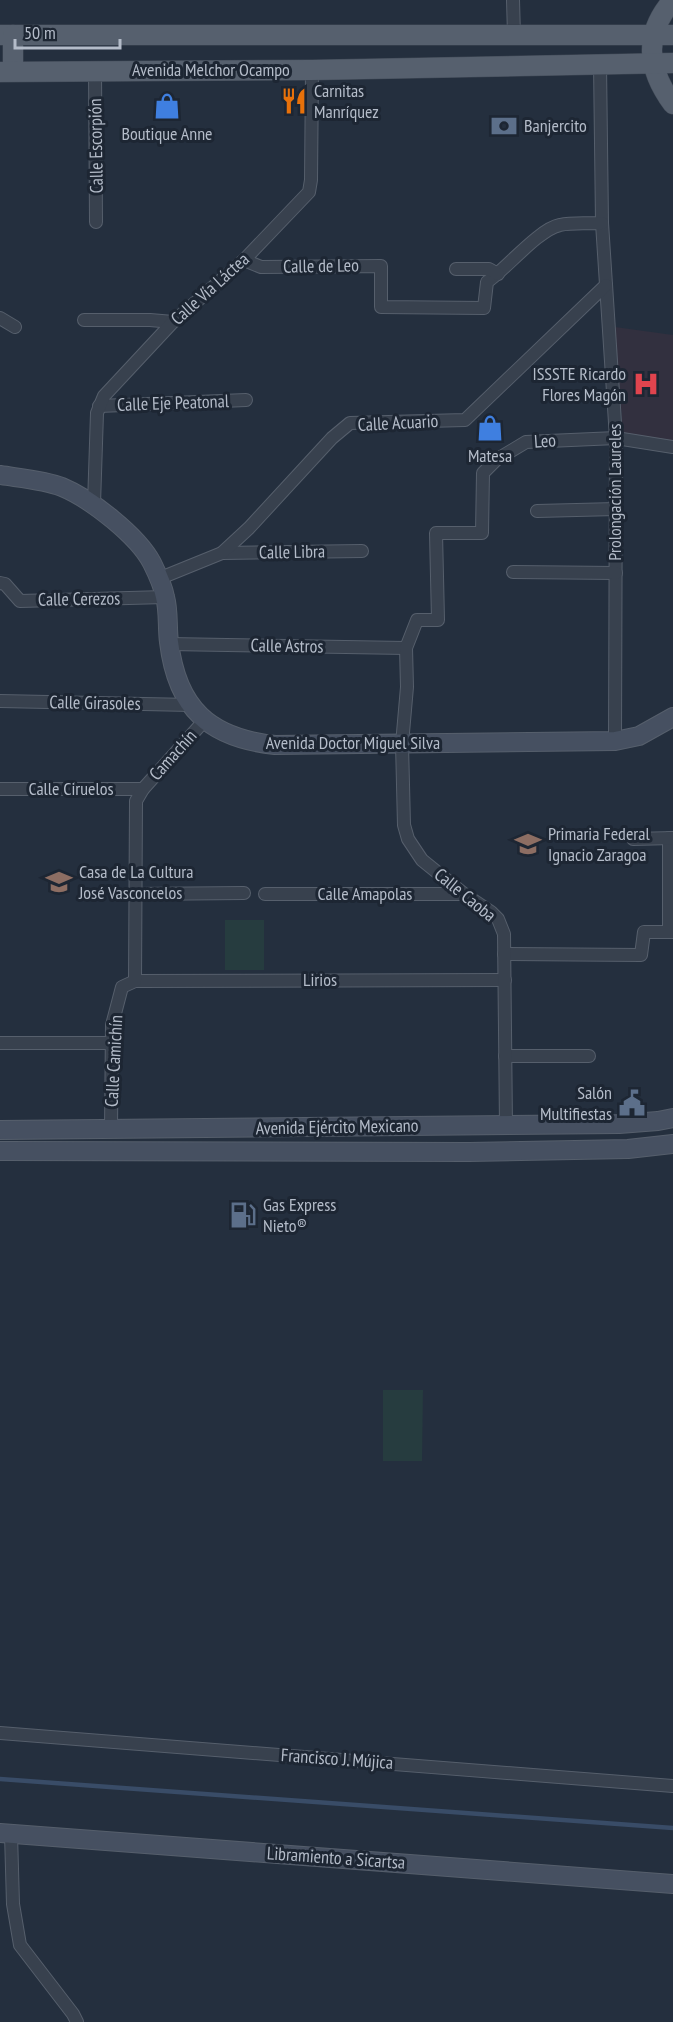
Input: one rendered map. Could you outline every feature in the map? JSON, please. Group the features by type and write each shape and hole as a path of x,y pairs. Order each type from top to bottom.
{"main road":[{"path":"673,0 659,21 663,35 652,49 653,63 661,87 673,104"},
{"name":"Avenida Melchor Ocampo","path":"6,35 663,35"},
{"path":"6,35 7,71"},
{"path":"455,35 455,67"},
{"name":"Avenida Melchor Ocampo","path":"7,71 312,70 673,63"}],"street":[{"path":"513,0 514,35"},
{"name":"Prolongación Laureles","path":"600,64 602,223 616,438 615,741"},
{"name":"Calle Vía Láctea","path":"94,504 97,413 104,396 173,322 244,260 309,192 312,70"},
{"name":"Calle Escorpión","path":"95,71 96,222"},
{"name":"Calle de Leo","path":"244,260 261,267 381,266 381,307 484,308 487,282 544,233 558,225 602,223"},
{"path":"456,269 489,269 498,274"},
{"name":"Calle Acuario","path":"158,579 222,553 249,528 332,438 350,423 465,420 606,285"},
{"path":"0,318 15,327"},
{"path":"84,320 173,322"},
{"name":"Calle Eje Peatonal","path":"99,406 246,400"},
{"name":"Leo","path":"406,648 417,621 438,620 436,533 482,533 483,473 496,460 526,442 616,438 673,447"},
{"name":"Avenida Doctor Miguel Silva","path":"0,475 61,486 94,504 140,547 151,562 165,597 169,644 179,685 204,721 228,735 275,745 615,741 639,736 673,717"},
{"path":"537,511 616,509"},
{"name":"Calle Libra","path":"222,553 362,551"},
{"path":"513,572 616,573"},
{"name":"Calle Cerezos","path":"0,583 5,584 20,601 165,597"},
{"name":"Calle Astros","path":"169,644 406,648"},
{"name":"Calle Caoba","path":"406,648 407,687 402,744 404,825 408,839 423,860 498,919 504,934 506,1126"},
{"name":"Calle Girasoles","path":"0,701 191,705"},
{"name":"Camachín","path":"143,789 204,721"},
{"name":"Calle Ciruelos","path":"0,789 143,789"},
{"path":"135,981 135,808 143,789"},
{"path":"504,954 641,955 644,932 671,932 671,838 633,839"},
{"path":"135,894 244,893"},
{"name":"Calle Amapolas","path":"266,894 465,894"},
{"name":"Lirios","path":"135,981 505,980"},
{"name":"Calle Camichín","path":"111,1128 112,1025 122,987 135,981"},
{"path":"0,1042 112,1043"},
{"path":"505,1056 590,1056"},
{"name":"Avenida Ejército Mexicano","path":"0,1130 588,1125 640,1123 673,1118"},
{"path":"640,1123 643,1148"},
{"path":"588,1125 588,1150"},
{"path":"312,1128 312,1152"},
{"name":"Avenida Ejército Mexicano","path":"0,1151 469,1152 643,1148 673,1144"},
{"name":"Francisco J. Mújica","path":"0,1733 673,1786"},
{"path":"5,1834 20,1946 74,2014 77,2022"},
{"name":"Libramiento a Sicartsa","path":"5,1834 673,1884"}],"shaded area":[{"name":"ISSSTE Ricardo Flores Magón","path":"615,327 673,335 673,442 623,434"}],"green space":[{"path":"225,920 264,920 264,970 225,970"},
{"path":"383,1390 423,1390 422,1461 383,1461"}],"waterway":[{"path":"0,1779 673,1828"}],"place":[{"name":"Carnitas Manríquez","path":"294,101"},
{"name":"Boutique Anne","path":"167,106"},
{"name":"Banjercito","path":"504,126"},
{"name":"ISSSTE Ricardo Flores Magón","path":"646,384"},
{"name":"Matesa","path":"490,428"},
{"name":"Primaria Federal Ignacio Zaragoa","path":"528,844"},
{"name":"Casa de La Cultura José Vasconcelos","path":"59,882"},
{"name":"Salón Multifiestas","path":"632,1103"},
{"name":"Gas Express Nieto®","path":"243,1215"}]}
